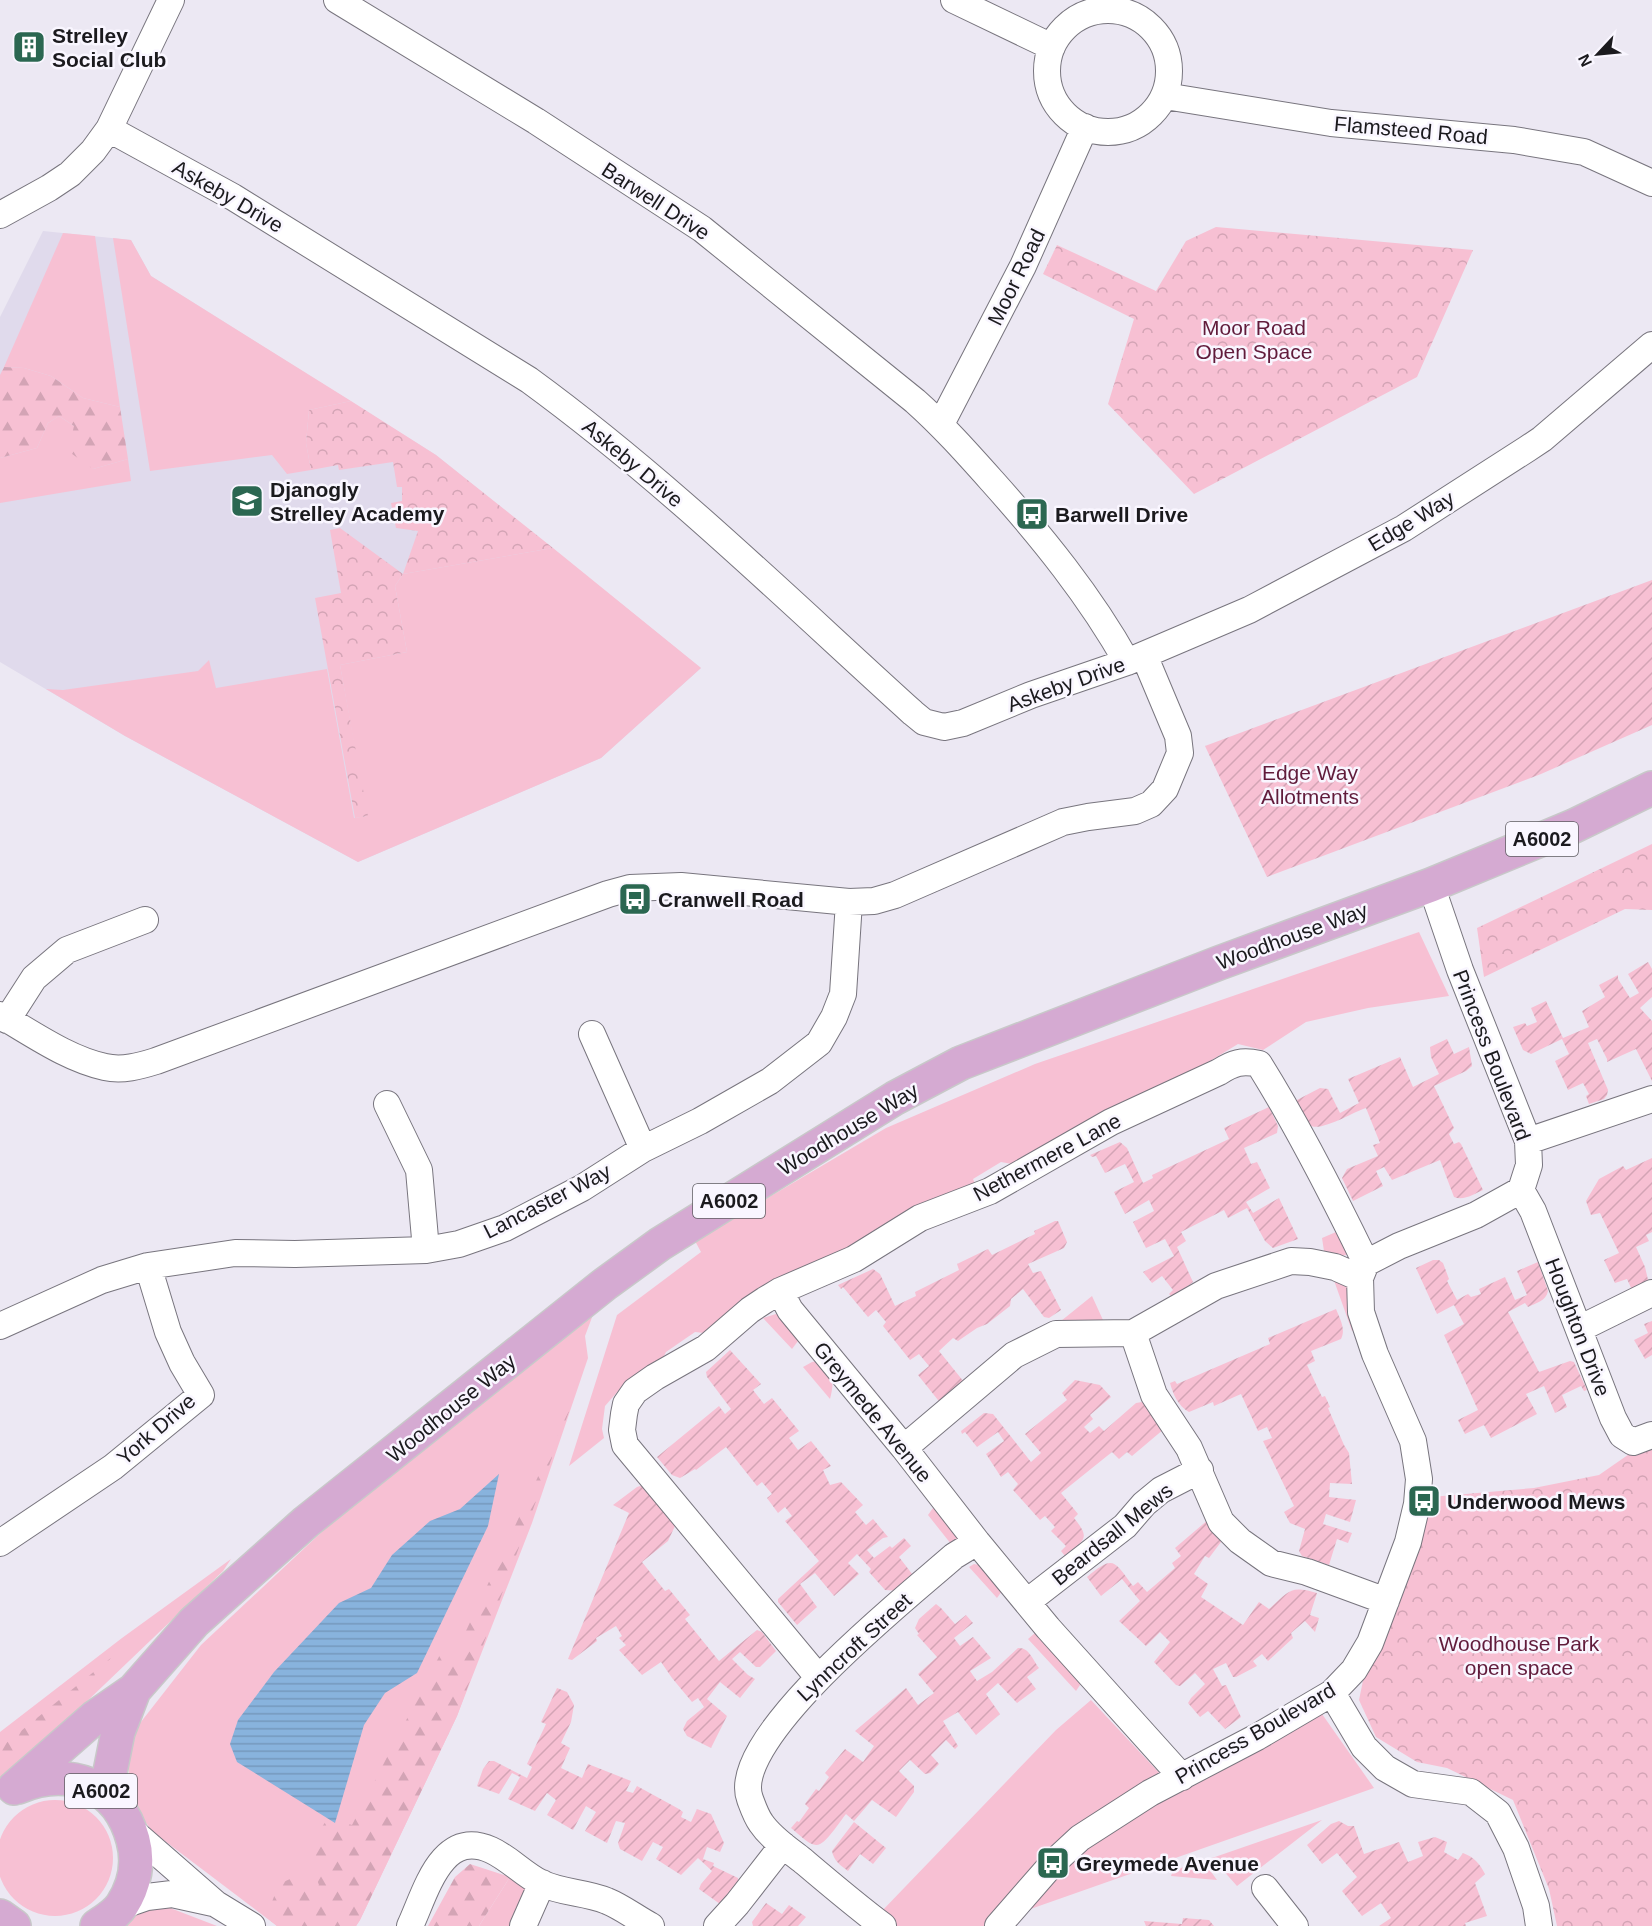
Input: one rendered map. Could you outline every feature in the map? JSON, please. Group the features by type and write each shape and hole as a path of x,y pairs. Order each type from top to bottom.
{"main road":[{"name":"Woodhouse Way","path":"7,1794 95,1717 134,1690 194,1622 306,1522 605,1284 660,1244 896,1098 961,1063 1431,885 1574,826 1652,788"},
{"name":"Woodhouse Way","path":"122,1816 110,1772 118,1732 134,1690"},
{"name":"A6002","path":"7,1794 36,1779 60,1777 82,1782 98,1789 122,1816 136,1853 136,1871 132,1886 109,1919"},
{"path":"0,1916 14,1926"}],"street":[{"path":"0,215 50,188 70,174 93,151 109,129 171,0"},
{"name":"Barwell Drive","path":"337,0 536,121 702,229 835,335 941,424 1032,526 1111,634 1135,658"},
{"path":"954,0 1052,47"},
{"path":"1133,7 1167,52 1170,64 1165,96 1149,117 1119,132 1098,132 1078,124 1067,116 1054,99 1050,89 1047,67 1052,47 1067,26 1085,14 1098,10 1133,7"},
{"name":"Flamsteed Road","path":"1165,96 1331,123 1514,140 1584,152 1652,183"},
{"name":"Moor Road","path":"941,424 1023,266 1085,127"},
{"name":"Askeby Drive","path":"109,129 233,197 528,380 566,407 645,470 924,722 944,727 963,723 1031,695 1135,658"},
{"name":"Edge Way","path":"1135,658 1249,610 1404,528 1542,439 1652,345"},
{"path":"145,920 67,950 34,978 4,1018 69,1054 106,1067 132,1067 156,1061 608,894 630,888 681,886 849,902 874,901 895,895 1063,822 1135,811 1151,804 1165,789 1180,753 1178,736 1135,658"},
{"name":"Princess Boulevard","path":"1431,885 1460,970 1528,1142 1529,1165 1521,1190"},
{"name":"Lancaster Way","path":"0,1326 102,1280 148,1266 235,1253 295,1254 426,1250 459,1244 505,1228 582,1188 643,1149 700,1121 770,1081 819,1043 834,1017 843,994 849,902"},
{"path":"592,1034 643,1149"},
{"name":"Nethermere Lane","path":"818,1677 625,1446 622,1430 626,1404 636,1391 655,1377 706,1348 750,1310 780,1291 854,1259 920,1218 990,1191 1111,1122 1218,1072 1234,1062 1246,1061 1259,1064 1283,1102 1320,1170 1363,1270"},
{"path":"1528,1142 1652,1099"},
{"path":"387,1104 419,1170 426,1250"},
{"path":"904,1448 1014,1355 1056,1334 1133,1333 1216,1286 1291,1261 1363,1270 1399,1246 1476,1215 1521,1190"},
{"name":"Houghton Drive","path":"1521,1190 1533,1211 1613,1418 1623,1435 1633,1442 1652,1435"},
{"name":"York Drive","path":"0,1543 113,1467 201,1395 182,1363 168,1332 148,1266"},
{"name":"Princess Boulevard","path":"998,1926 1053,1863 1080,1838 1140,1799 1257,1737 1332,1693 1354,1670 1370,1643 1408,1542 1417,1504 1419,1479 1413,1442 1375,1354 1361,1312 1363,1270"},
{"name":"Greymede Avenue","path":"780,1291 790,1310 1048,1628 1182,1777"},
{"path":"1579,1329 1652,1293"},
{"path":"1133,1333 1154,1395 1189,1448 1221,1522 1240,1541 1271,1563 1307,1572 1386,1601"},
{"name":"Beardsall Mews","path":"1027,1602 1125,1526 1144,1504 1161,1490 1200,1470"},
{"name":"Lynncroft Street","path":"883,1926 783,1845 762,1824 748,1796 748,1779 754,1759 785,1714 818,1677 954,1556 977,1542"},
{"path":"1332,1693 1364,1747 1385,1768 1413,1784 1471,1792 1498,1813 1516,1848 1536,1906 1539,1926"},
{"path":"122,1816 216,1904 252,1926"},
{"path":"717,1926 783,1845"},
{"path":"410,1926 438,1866 447,1854 456,1848 470,1846 492,1850 542,1883 607,1901 651,1926"},
{"path":"523,1926 542,1883"},
{"path":"1265,1888 1295,1926"},
{"path":"109,1919 147,1897 172,1894 216,1904"}],"shaded area":[{"name":"Djanogly Strelley Academy","path":"43,231 131,240 151,276 436,455 701,668 601,758 358,862 125,736 0,662 0,317"}],"green space":[{"name":"Moor Road Open Space","path":"1216,227 1473,250 1417,377 1194,494 1108,404 1134,319 1043,274 1057,245 1156,291 1186,241"},
{"path":"63,233 95,236 120,407 83,398 51,376 24,368 4,367"},
{"path":"113,238 131,240 151,276 351,401 309,410 306,443 311,470 287,474 272,455 150,471"},
{"path":"4,367 24,368 51,376 83,398 120,407 128,459 93,469 68,451 74,426 59,416 48,423 37,448 0,458 0,375"},
{"path":"351,401 436,455 553,548 403,574 418,531 396,528 391,503 402,501 402,487 397,487 393,462 339,470 338,465 311,470 306,443 309,410"},
{"path":"59,416 74,426 93,469 128,459 131,481 0,503 0,458 37,448 48,423"},
{"path":"340,528 403,574 395,586 407,652 340,665 368,816 355,818 315,598 341,593 330,530"},
{"path":"553,548 701,668 601,758 358,862 125,736 46,689 63,690 198,671 209,660 216,688 327,669 354,818 367,816 340,665 407,652 395,586 403,574"},
{"name":"Edge Way Allotments","path":"1652,580 1652,725 1541,774 1267,877 1205,746"},
{"path":"1652,844 1652,910 1625,909 1484,977 1477,928"},
{"path":"1419,932 1449,996 1368,1008 1306,1022 1263,1050 1238,1044 1161,1091 1012,1164 1001,1162 973,1179 976,1186 704,1333 695,1332 666,1352 661,1362 626,1382 605,1406 602,1429 604,1438 569,1466 617,1315 701,1252 695,1241 886,1128 1035,1064"},
{"path":"1648,962 1652,969 1652,997 1640,1008 1652,1021 1652,1081 1636,1049 1607,1062 1597,1039 1588,1043 1608,1090 1604,1099 1589,1104 1586,1096 1589,1094 1583,1083 1568,1090 1555,1061 1569,1054 1562,1039 1531,1054 1523,1050 1513,1027 1525,1023 1527,1026 1537,1022 1531,1008 1546,1001 1563,1038 1589,1027 1582,1011 1605,997 1599,985 1618,975 1618,979 1630,998 1639,993 1628,974"},
{"path":"1447,1039 1454,1054 1469,1047 1472,1066 1434,1086 1454,1128 1449,1134 1454,1144 1459,1142 1461,1144 1483,1190 1465,1198 1454,1197 1440,1160 1392,1180 1384,1167 1376,1171 1383,1186 1353,1201 1342,1178 1347,1169 1378,1156 1373,1145 1380,1143 1366,1108 1328,1124 1314,1127 1305,1121 1295,1101 1320,1088 1328,1089 1340,1113 1359,1103 1348,1079 1400,1057 1413,1087 1439,1074 1431,1057 1430,1047"},
{"path":"1269,1107 1278,1126 1277,1133 1244,1148 1251,1164 1257,1162 1270,1188 1246,1202 1253,1213 1279,1198 1298,1239 1273,1248 1265,1241 1247,1208 1228,1218 1224,1210 1181,1232 1186,1241 1177,1247 1193,1282 1173,1298 1169,1294 1173,1290 1162,1276 1152,1283 1143,1272 1174,1256 1165,1239 1146,1248 1133,1222 1154,1211 1149,1200 1125,1214 1114,1192 1134,1182 1125,1164 1105,1173 1096,1156 1090,1155 1120,1142 1127,1148 1143,1183 1153,1178 1152,1175 1229,1139 1224,1128"},
{"path":"1652,1158 1652,1232 1646,1235 1649,1241 1636,1247 1645,1267 1649,1284 1632,1290 1627,1279 1615,1283 1604,1260 1619,1253 1600,1213 1591,1215 1586,1201 1599,1179 1623,1166 1626,1170"},
{"path":"1058,1221 1067,1242 1064,1248 1028,1264 1033,1273 1041,1271 1061,1310 1049,1318 1044,1317 1023,1289 1011,1299 1010,1306 987,1324 958,1341 953,1338 939,1351 964,1382 942,1405 918,1375 929,1366 919,1354 910,1360 883,1326 886,1322 876,1310 868,1317 843,1287 841,1289 838,1285 873,1269 880,1274 895,1306 916,1296 915,1292 959,1270 957,1264 988,1249 992,1255 1035,1234 1034,1231"},
{"path":"1343,1229 1351,1251 1342,1256 1324,1251 1322,1238"},
{"path":"1433,1260 1443,1263 1449,1279 1447,1281 1457,1300 1468,1294 1471,1297 1481,1294 1479,1289 1505,1277 1515,1300 1527,1295 1517,1271 1538,1262 1547,1294 1543,1299 1528,1307 1525,1303 1508,1312 1539,1372 1570,1361 1574,1362 1587,1390 1584,1391 1581,1386 1562,1395 1567,1407 1555,1413 1544,1386 1526,1394 1537,1414 1491,1438 1484,1425 1465,1434 1458,1420 1478,1410 1444,1335 1464,1324 1454,1305 1437,1314 1416,1268"},
{"path":"1331,1272 1347,1280 1356,1329 1352,1331"},
{"path":"1092,1296 1103,1320 1061,1326 1061,1321"},
{"path":"1336,1309 1343,1328 1341,1339 1311,1351 1315,1361 1307,1365 1322,1397 1325,1396 1330,1407 1328,1408 1349,1453 1352,1484 1330,1483 1329,1497 1356,1500 1350,1522 1326,1514 1323,1524 1352,1533 1348,1543 1337,1539 1329,1565 1302,1556 1299,1551 1305,1529 1290,1523 1284,1512 1294,1506 1263,1441 1272,1438 1267,1427 1258,1431 1241,1394 1214,1406 1213,1402 1189,1412 1176,1399 1170,1383 1175,1381 1177,1384 1270,1344 1268,1338"},
{"path":"594,1312 585,1336 588,1358 532,1523 457,1716 360,1920 356,1926 277,1926 153,1832 134,1807 128,1767 137,1727 201,1645 342,1513"},
{"path":"776,1314 785,1319 798,1341 792,1349 763,1318"},
{"path":"1652,1321 1652,1355 1645,1359 1634,1340 1648,1333 1644,1324"},
{"path":"730,1350 761,1384 753,1390 764,1404 772,1398 799,1431 789,1438 798,1450 811,1441 831,1466 823,1470 830,1485 841,1482 863,1505 855,1512 866,1525 873,1519 888,1537 867,1550 874,1558 904,1538 911,1546 899,1557 916,1579 900,1591 885,1590 869,1572 871,1569 857,1554 848,1563 859,1574 834,1596 815,1573 800,1584 817,1607 797,1625 778,1599 819,1561 785,1521 792,1516 785,1507 778,1513 767,1498 772,1494 762,1482 757,1486 726,1447 696,1470 680,1478 672,1475 657,1457 719,1406 725,1414 731,1409 707,1377 706,1372"},
{"path":"818,1361 832,1377 830,1399 803,1367"},
{"path":"1075,1380 1100,1385 1111,1397 1090,1415 1093,1419 1084,1427 1090,1433 1099,1426 1104,1431 1136,1403 1142,1402 1164,1429 1132,1456 1127,1452 1119,1459 1112,1452 1061,1493 1078,1514 1074,1518 1084,1535 1081,1543 1065,1556 1061,1551 1066,1546 1051,1531 1055,1527 1045,1516 1040,1520 1013,1490 1018,1484 1008,1472 1001,1477 986,1454 1004,1441 998,1432 977,1447 965,1432 962,1434 961,1431 984,1413 993,1414 1031,1462 1041,1453 1025,1434 1067,1400 1062,1393"},
{"path":"571,1406 457,1716 360,1920 356,1926 277,1926 266,1917 279,1884 290,1879 313,1894 319,1885 306,1851 328,1818 352,1825 444,1647 458,1648"},
{"name":"Woodhouse Park open space","path":"1652,1446 1652,1926 1557,1926 1549,1889 1513,1800 1447,1768 1417,1762 1376,1737 1359,1700 1365,1671 1399,1600 1431,1497 1534,1488 1599,1475 1635,1450"},
{"path":"643,1485 675,1526 668,1541 642,1562 665,1591 669,1589 690,1615 685,1619 719,1661 757,1630 762,1632 776,1651 760,1667 756,1667 740,1652 732,1659 755,1679 740,1698 720,1682 707,1699 727,1716 711,1748 687,1736 683,1729 687,1721 704,1707 698,1698 692,1702 661,1662 642,1675 619,1650 626,1645 619,1638 622,1636 616,1626 596,1638 597,1641 572,1660 568,1659 629,1513 613,1505"},
{"path":"933,1508 937,1508 959,1538 955,1549 928,1515"},
{"path":"1209,1519 1221,1542 1209,1558 1205,1556 1194,1574 1208,1584 1201,1597 1243,1625 1259,1602 1269,1609 1290,1591 1308,1591 1317,1593 1310,1615 1319,1618 1315,1632 1305,1621 1291,1633 1293,1638 1268,1661 1262,1654 1253,1661 1257,1666 1236,1677 1233,1677 1226,1663 1213,1669 1222,1686 1226,1685 1241,1717 1225,1729 1208,1711 1200,1717 1188,1703 1205,1684 1195,1673 1180,1686 1176,1685 1154,1662 1170,1642 1160,1632 1146,1646 1119,1621 1140,1601 1122,1579 1101,1596 1087,1577 1103,1565 1113,1564 1133,1586 1138,1582 1147,1592 1175,1568 1172,1563 1181,1556 1175,1548"},
{"path":"231,1559 223,1571 0,1783 0,1732 122,1638"},
{"path":"974,1564 984,1566 1002,1591 997,1598 969,1567"},
{"path":"936,1604 955,1624 966,1615 973,1623 954,1638 960,1646 973,1637 991,1658 970,1671 977,1681 992,1672 1018,1648 1022,1648 1039,1668 1027,1677 1036,1689 1017,1703 998,1683 986,1694 1000,1714 976,1735 958,1712 943,1721 958,1746 955,1749 946,1740 931,1755 939,1764 930,1773 925,1774 910,1760 899,1771 914,1786 914,1792 896,1817 872,1800 854,1821 846,1814 824,1842 816,1845 809,1843 791,1828 797,1821 799,1822 809,1808 805,1804 816,1789 819,1791 829,1777 825,1773 845,1749 863,1762 874,1746 855,1731 906,1688 918,1705 934,1693 918,1674 937,1657 917,1635 919,1634 915,1628 919,1619"},
{"path":"1035,1633 1042,1634 1082,1682 1076,1691 1028,1639"},
{"path":"112,1657 7,1769 0,1772 0,1748"},
{"path":"557,1688 567,1692 574,1705 571,1722 561,1743 570,1748 561,1768 582,1778 588,1764 631,1781 626,1791 633,1793 637,1786 679,1809 683,1812 681,1817 691,1822 697,1809 711,1814 724,1843 720,1852 707,1847 703,1859 738,1878 738,1883 720,1904 699,1889 712,1871 698,1858 681,1875 656,1859 663,1847 653,1842 642,1861 620,1849 618,1843 625,1823 616,1821 607,1843 585,1831 596,1812 586,1806 573,1830 547,1815 556,1800 547,1793 535,1811 508,1799 520,1777 512,1773 499,1794 477,1786 483,1769 489,1761 494,1761 527,1778 532,1767 527,1764 546,1724 541,1722"},
{"path":"1091,1700 1164,1778 1040,1859 984,1926 897,1926 880,1913 1056,1730"},
{"path":"1322,1714 1374,1788 1022,1912 1093,1843 1127,1819"},
{"path":"55,1800 77,1804 96,1817 109,1836 113,1858 109,1880 96,1899 77,1912 55,1916 33,1912 14,1899 1,1880 -3,1858 1,1836 14,1817 33,1804"},
{"path":"1322,1820 1237,1886 1212,1858"},
{"path":"1339,1821 1348,1826 1354,1826 1364,1854 1399,1842 1408,1862 1423,1856 1418,1842 1435,1837 1447,1842 1444,1852 1458,1860 1463,1853 1479,1864 1485,1874 1475,1883 1487,1916 1465,1923 1466,1926 1379,1926 1391,1918 1381,1903 1362,1916 1342,1891 1357,1877 1337,1853 1322,1864 1307,1845 1331,1824"},
{"path":"854,1822 886,1848 873,1864 860,1854 848,1871 836,1860 832,1851"},
{"path":"1204,1862 1217,1880 1171,1876 1173,1870"},
{"path":"470,1864 510,1877 479,1926 428,1926 455,1877"},
{"path":"510,1877 535,1895 516,1926 479,1926"},
{"path":"766,1903 782,1914 789,1905 806,1917 798,1926 753,1926 752,1922"},
{"path":"165,1906 217,1926 124,1926 142,1908"},
{"path":"1183,1918 1209,1920 1214,1926 1146,1926 1144,1921 1182,1924"}],"water":[{"path":"499,1474 488,1526 417,1673 385,1693 364,1725 335,1823 237,1762 230,1744 238,1720 274,1672 339,1603 371,1588 392,1555 430,1521 460,1509"}],"place":[{"name":"Strelley Social Club","path":"29,47"},
{"name":"Djanogly Strelley Academy","path":"247,501"},
{"name":"Barwell Drive","path":"1032,514"},
{"name":"Cranwell Road","path":"635,899"},
{"name":"Underwood Mews","path":"1424,1501"},
{"name":"Greymede Avenue","path":"1053,1863"}]}
